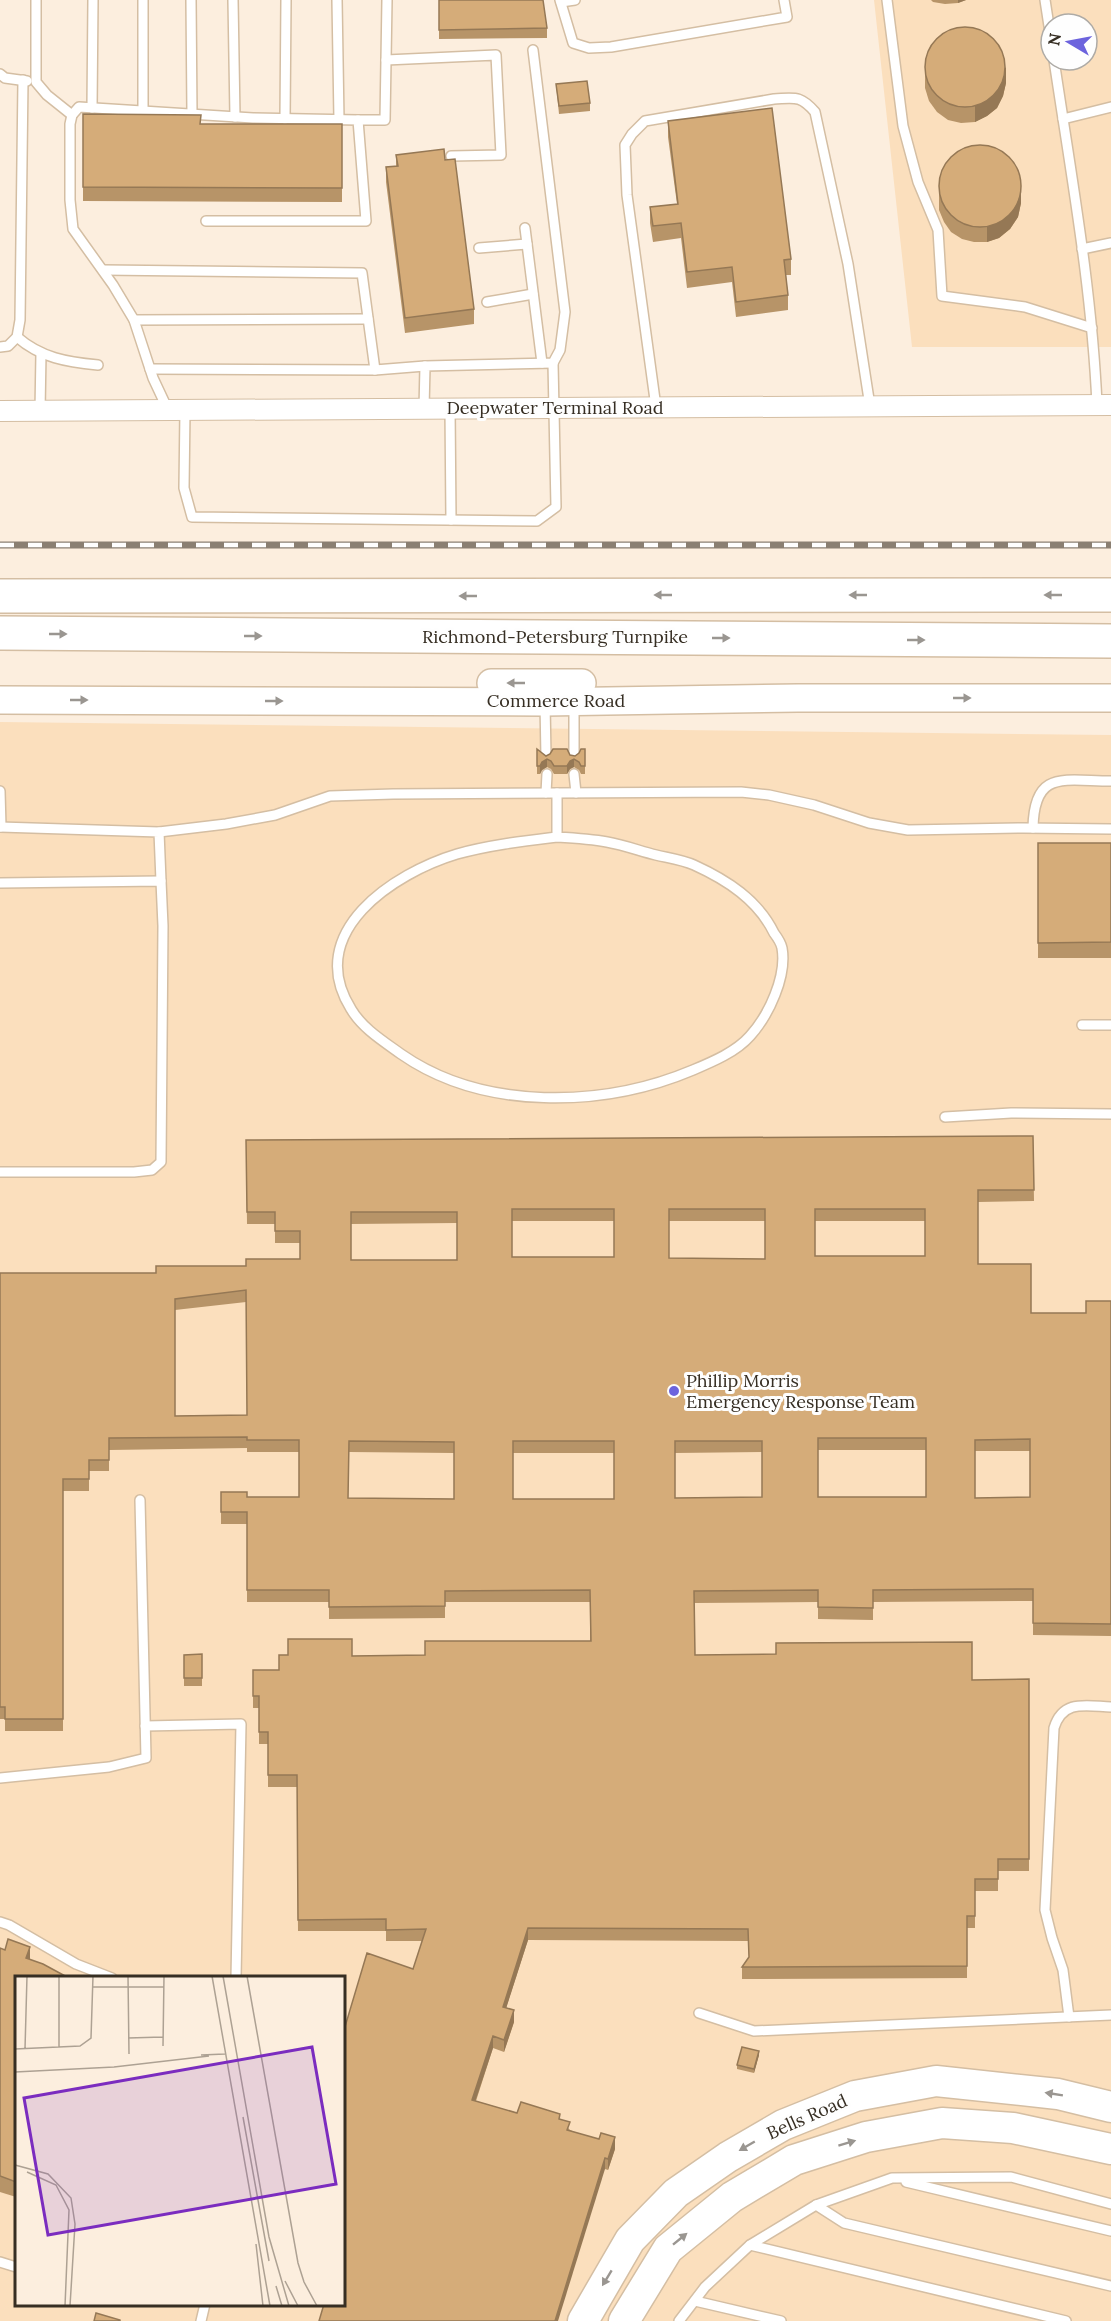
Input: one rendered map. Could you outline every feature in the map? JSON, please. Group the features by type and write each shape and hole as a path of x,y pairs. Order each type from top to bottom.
{"highway":[{"path":"0,596 1111,595"},
{"name":"Richmond-Petersburg Turnpike","path":"0,633 1111,641"}],"main road":[{"name":"Commerce Road","path":"0,700 574,692 1111,681"},
{"name":"Commerce Road","path":"0,682 545,692"},
{"name":"Commerce Road","path":"574,692 798,698 1111,698"},
{"name":"Bells Road","path":"583,2321 630,2240 676,2193 728,2157 783,2125 855,2096 936,2081 1058,2094 1111,2107"},
{"name":"Bells Road","path":"624,2321 668,2249 732,2197 794,2160 866,2137 942,2123 1013,2128 1111,2150"}],"street":[{"name":"Deepwater Terminal Road","path":"0,411 1104,405"}],"lane":[{"path":"36,0 36,82 47,95 72,115"},
{"path":"92,108 93,0"},
{"path":"143,0 143,111"},
{"path":"191,0 192,114"},
{"path":"233,0 235,117"},
{"path":"285,119 286,0"},
{"path":"337,0 339,120"},
{"path":"387,0 385,120 235,117 79,107 72,115 70,200 73,229 103,270 134,320 150,369 176,410 184,488 192,517 537,521 556,507 553,363 560,350 565,312 533,50"},
{"path":"575,0 560,1 573,43 589,48 611,47 787,17 784,0"},
{"path":"888,0 903,126 918,182 938,230 942,296 1025,307 1092,328"},
{"path":"386,60 496,55 501,155 451,156"},
{"path":"1056,72 1104,405"},
{"path":"0,74 5,78 36,82"},
{"path":"0,346 8,346 17,337 20,320 23,80"},
{"path":"656,407 627,195 626,145 632,134 645,121 791,98 805,100 815,112 848,264 870,406"},
{"path":"1063,119 1111,107"},
{"path":"206,220 366,221 358,120"},
{"path":"525,228 542,363"},
{"path":"1082,249 1111,243"},
{"path":"479,248 527,244"},
{"path":"103,270 363,273 375,370"},
{"path":"487,302 533,294"},
{"path":"134,320 369,319"},
{"path":"17,337 31,349 41,353 70,362 98,365"},
{"path":"40,411 41,353"},
{"path":"150,369 375,370 425,366 553,363"},
{"path":"424,408 425,366"},
{"path":"450,408 451,520"},
{"path":"545,692 546,757"},
{"path":"574,692 574,757"},
{"path":"547,774 552,793 557,837"},
{"path":"574,774 576,793"},
{"path":"1033,828 1037,796 1047,785 1062,781 1111,781"},
{"path":"0,791 1,827 159,832 226,824 274,815 330,796 741,792 769,795 814,805 869,823 908,830 1111,829"},
{"path":"0,1172 134,1172 152,1170 161,1162 164,926 159,832"},
{"path":"557,837 608,842 692,864 737,889 767,917 782,947 780,981 769,1010 749,1038 717,1060 674,1078 617,1093 558,1099 502,1093 450,1080 414,1063 373,1034 351,1009 338,976 339,950 352,921 369,901 415,870 458,854 557,837"},
{"path":"0,883 161,881"},
{"path":"1082,1025 1111,1025"},
{"path":"945,1117 1011,1113 1111,1114"},
{"path":"0,1778 109,1767 146,1758 140,1500"},
{"path":"1069,2017 1063,1970 1045,1910 1054,1728 1058,1715 1067,1708 1111,1707"},
{"path":"145,1726 241,1724 236,1976"},
{"path":"0,1922 76,1964 109,1976"},
{"path":"699,2013 754,2031 1111,2015"},
{"path":"679,2321 705,2287 750,2245 816,2205 892,2178 1011,2177 1111,2204"},
{"path":"892,2178 1111,2231"},
{"path":"816,2205 844,2223 1111,2286"},
{"path":"750,2245 1066,2321"},
{"path":"0,2262 15,2266"},
{"path":"695,2301 781,2321"},
{"path":"201,2321 205,2306"}],"shaded area":[{"path":"874,0 1111,0 1111,347 912,347"},
{"path":"0,722 1111,735 1111,2321 0,2321"}],"building":[{"path":"439,0 543,0 547,28 439,30"},
{"path":"965,27 980,30 993,39 1002,52 1005,67 1002,82 993,95 980,104 965,107 950,104 937,95 928,82 925,67 928,52 937,39 950,30"},
{"path":"587,81 590,103 559,106 556,84"},
{"path":"772,108 791,259 784,260 788,295 736,302 732,267 687,272 681,223 653,226 650,207 678,204 668,121"},
{"path":"83,114 201,115 200,124 342,124 342,188 83,187"},
{"path":"980,145 996,148 1009,157 1018,170 1021,186 1018,202 1009,215 996,224 980,227 964,224 951,215 942,202 939,186 942,170 951,157 964,148"},
{"path":"444,149 445,160 455,159 474,309 405,318 386,167 398,166 396,155"},
{"path":"537,749 546,756 553,749 567,749 570,755 575,756 581,749 585,749 585,766 581,766 574,759 567,766 554,766 547,759 537,766"},
{"path":"1038,843 1111,843 1111,942 1038,943"},
{"path":"1033,1136 1034,1190 978,1190 978,1264 1031,1264 1031,1313 1086,1313 1086,1301 1111,1301 1111,1624 1033,1623 1033,1589 873,1590 873,1608 818,1607 818,1590 694,1591 695,1655 776,1654 776,1643 972,1642 972,1680 1029,1679 1029,1859 998,1859 998,1879 975,1879 975,1916 967,1916 967,1966 742,1967 749,1957 748,1929 528,1928 503,2007 514,2010 504,2040 493,2036 472,2100 517,2113 521,2102 560,2114 559,2119 570,2122 567,2130 599,2139 601,2133 615,2137 608,2159 605,2158 555,2321 319,2321 323,2306 345,2306 345,2027 367,1953 413,1969 426,1929 386,1930 386,1919 298,1920 297,1775 268,1775 268,1732 259,1732 259,1696 253,1696 253,1670 279,1670 279,1655 288,1655 288,1639 352,1639 352,1656 425,1655 425,1641 591,1641 590,1590 445,1591 445,1606 329,1607 329,1590 247,1590 247,1512 221,1512 221,1492 247,1492 247,1497 299,1497 299,1440 247,1440 247,1437 109,1438 109,1460 89,1460 89,1479 63,1479 63,1719 5,1719 5,1707 0,1707 0,1273 156,1273 156,1266 246,1266 246,1259 300,1259 300,1231 275,1231 275,1212 247,1212 246,1140","holes":["512,1209 614,1209 614,1257 512,1257","669,1209 765,1209 765,1259 669,1258","815,1209 925,1209 925,1256 815,1256","351,1212 457,1212 457,1260 351,1260","246,1290 247,1415 175,1416 175,1299","818,1438 926,1438 926,1497 818,1497","1030,1439 1030,1497 975,1498 975,1440","349,1441 454,1442 454,1499 348,1498","513,1441 614,1441 614,1499 513,1499","675,1441 762,1441 762,1497 675,1498"]},
{"path":"202,1654 202,1678 184,1678 184,1655"},
{"path":"8,1939 30,1947 26,1958 65,1976 15,1976 15,2182 0,2176 0,1948 5,1950"},
{"path":"742,2047 759,2051 754,2069 737,2065"},
{"path":"96,2313 120,2320 120,2321 94,2321"}],"railway":[{"path":"0,545 1111,545"}],"place":[{"name":"Phillip Morris Emergency Response Team","path":"674,1391"}]}
